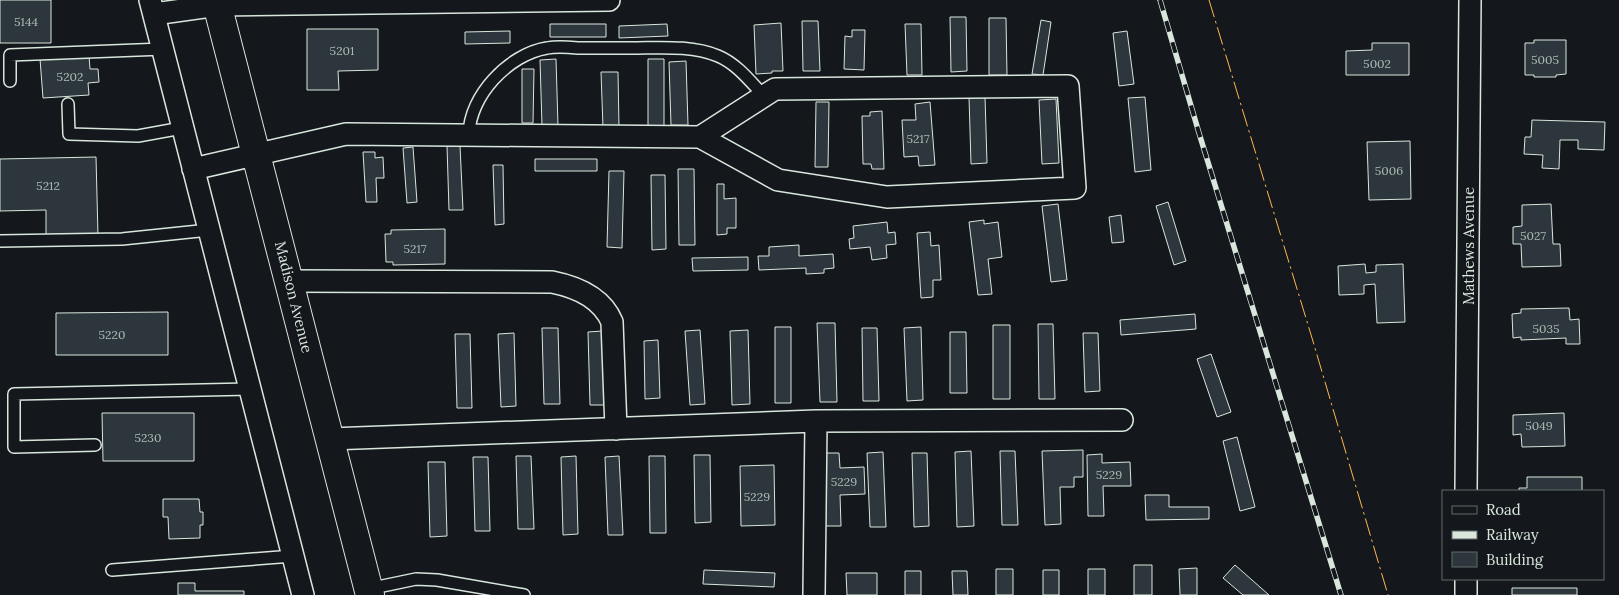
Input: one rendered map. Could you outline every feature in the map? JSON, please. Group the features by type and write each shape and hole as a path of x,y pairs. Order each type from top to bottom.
{"main road":[{"name":"Madison Avenue","path":"217,3 369,592"}],"street":[{"path":"303,595 152,7 217,3 609,0"},
{"name":"Mathews Avenue","path":"1466,490 1470,0"},
{"path":"193,169 346,134 700,137 778,180 887,197 1075,188 1068,86 775,89 700,137"},
{"path":"290,281 552,282 568,285 598,302 608,312 612,322 616,429"},
{"path":"330,439 816,422 1122,420"},
{"path":"814,595 816,422"},
{"path":"1466,580 1466,595"}],"lane":[{"path":"469,135 469,122 472,111 479,97 490,84 524,56 548,48 672,48 702,51 720,57 733,65 764,96"},
{"path":"10,81 10,54 163,49"},
{"path":"68,104 68,134 138,136 182,128"},
{"path":"0,241 122,239 209,230"},
{"path":"95,445 14,447 14,394 250,390"},
{"path":"112,570 293,556"},
{"path":"369,592 416,578 524,595"}],"building":[{"path":"0,0 51,0 51,43 0,43"},
{"path":"950,17 966,17 967,71 951,72"},
{"path":"989,18 1006,18 1007,75 989,75"},
{"path":"1041,20 1051,22 1043,75 1032,74"},
{"path":"802,21 818,21 820,71 803,71"},
{"path":"781,23 783,71 756,74 754,25"},
{"path":"550,24 606,24 606,37 550,37"},
{"path":"667,24 668,36 619,38 619,26"},
{"path":"905,24 921,24 922,75 907,75"},
{"path":"307,29 378,29 378,70 338,71 339,90 307,90"},
{"path":"852,30 865,30 864,70 844,69 845,36 852,37"},
{"path":"510,31 510,43 465,44 465,32"},
{"path":"1127,31 1134,84 1119,86 1113,33"},
{"path":"1534,40 1566,40 1566,74 1556,75 1556,77 1525,75 1525,43 1534,43"},
{"path":"1372,43 1409,43 1409,75 1346,75 1346,51 1372,50"},
{"path":"89,56 90,69 98,69 99,82 88,83 89,95 43,98 40,59"},
{"path":"556,59 558,126 542,126 540,60"},
{"path":"648,59 664,59 664,127 648,127"},
{"path":"686,61 688,125 671,125 669,62"},
{"path":"522,69 534,69 533,123 522,123"},
{"path":"601,72 618,72 619,128 603,128"},
{"path":"969,97 985,97 987,163 971,164"},
{"path":"1145,97 1151,170 1135,172 1128,98"},
{"path":"1056,99 1059,163 1042,164 1039,100"},
{"path":"816,102 829,102 828,167 815,167"},
{"path":"930,102 935,165 919,166 918,156 904,157 902,120 916,120 915,104"},
{"path":"882,111 884,169 872,169 871,164 863,164 862,116 870,116 870,112"},
{"path":"1532,120 1605,122 1604,150 1578,149 1578,140 1560,140 1559,169 1542,168 1543,155 1524,154 1525,137 1531,137"},
{"path":"1410,141 1411,199 1369,200 1367,142"},
{"path":"447,146 460,146 463,210 449,210"},
{"path":"413,147 417,202 407,203 403,148"},
{"path":"363,152 375,152 375,158 383,157 384,178 376,178 377,202 366,202"},
{"path":"96,157 98,236 46,237 46,210 0,211 0,159"},
{"path":"535,159 597,159 597,171 535,171"},
{"path":"493,165 503,165 504,224 495,225"},
{"path":"678,169 694,169 695,245 679,245"},
{"path":"609,171 624,171 622,248 607,247"},
{"path":"651,175 665,175 666,249 652,250"},
{"path":"717,184 724,184 724,199 736,198 736,228 727,228 727,234 717,235"},
{"path":"1168,202 1186,261 1174,265 1156,206"},
{"path":"1058,204 1067,280 1051,282 1042,206"},
{"path":"1551,204 1553,244 1560,244 1561,266 1522,267 1521,244 1513,244 1513,227 1522,226 1522,205"},
{"path":"1121,215 1124,242 1112,243 1109,217"},
{"path":"984,220 984,224 998,222 1002,257 988,259 992,294 978,295 969,222"},
{"path":"887,222 888,233 895,232 896,244 886,245 887,258 872,260 870,247 850,249 849,239 854,238 853,226"},
{"path":"445,229 445,264 393,265 393,262 386,262 385,234 391,234 391,230"},
{"path":"930,232 931,246 939,245 941,280 933,280 933,297 921,298 917,233"},
{"path":"799,245 799,256 833,254 834,268 824,269 824,273 806,274 806,268 759,270 758,256 769,256 769,247"},
{"path":"748,257 748,270 693,271 692,258"},
{"path":"1365,264 1366,273 1376,272 1376,265 1403,264 1405,322 1377,323 1375,284 1364,285 1364,294 1339,295 1338,266"},
{"path":"1569,308 1570,320 1579,319 1580,344 1566,344 1566,338 1521,340 1521,337 1513,338 1512,314 1521,313 1521,309"},
{"path":"168,312 168,355 56,355 56,313"},
{"path":"1195,314 1196,329 1121,335 1120,320"},
{"path":"817,323 835,323 837,402 820,402"},
{"path":"1038,324 1053,324 1055,399 1039,399"},
{"path":"993,325 1010,325 1010,399 993,399"},
{"path":"775,327 791,327 791,403 775,403"},
{"path":"921,327 923,400 907,401 904,328"},
{"path":"542,328 558,328 560,404 544,404"},
{"path":"862,328 877,328 879,401 863,401"},
{"path":"700,330 705,404 690,405 685,331"},
{"path":"748,330 750,404 732,405 730,331"},
{"path":"602,331 605,405 590,405 588,332"},
{"path":"950,332 966,332 967,393 950,393"},
{"path":"514,333 516,406 501,407 498,334"},
{"path":"1083,333 1098,333 1100,391 1085,392"},
{"path":"455,334 470,334 472,408 457,408"},
{"path":"658,340 660,398 645,399 644,341"},
{"path":"1211,354 1231,412 1217,417 1197,359"},
{"path":"102,413 194,413 194,461 103,461"},
{"path":"1564,413 1565,446 1522,447 1521,434 1513,435 1513,415"},
{"path":"1237,437 1255,507 1240,511 1223,441"},
{"path":"1083,450 1083,477 1074,477 1074,487 1060,487 1061,524 1045,525 1042,451"},
{"path":"971,451 974,526 957,527 955,452"},
{"path":"1000,451 1015,451 1018,525 1002,525"},
{"path":"883,452 886,527 870,527 867,453"},
{"path":"823,453 839,453 840,468 864,467 865,494 840,495 841,526 825,526"},
{"path":"912,453 927,453 929,526 914,527"},
{"path":"1102,454 1102,463 1130,462 1131,486 1103,486 1104,516 1088,516 1087,455"},
{"path":"694,455 710,455 711,522 695,523"},
{"path":"516,456 531,456 534,529 518,529"},
{"path":"576,456 578,534 563,535 561,457"},
{"path":"619,456 623,535 608,535 605,457"},
{"path":"649,456 665,456 666,533 650,533"},
{"path":"473,457 488,457 490,531 475,531"},
{"path":"428,462 445,462 447,536 430,537"},
{"path":"774,465 775,525 741,526 740,466"},
{"path":"1527,477 1582,477 1582,490 1519,490 1519,488 1527,488"},
{"path":"1145,495 1169,495 1169,507 1209,507 1209,519 1146,520"},
{"path":"163,499 199,499 200,512 203,512 200,538 169,539 168,517 163,517"},
{"path":"1134,565 1152,565 1152,595 1134,595"},
{"path":"1235,565 1269,595 1243,595 1223,578"},
{"path":"1197,568 1197,595 1180,595 1179,569"},
{"path":"996,569 1013,569 1013,595 996,595"},
{"path":"1088,569 1105,569 1105,595 1088,595"},
{"path":"704,570 775,573 774,587 703,584"},
{"path":"1043,570 1059,570 1059,595 1043,595"},
{"path":"905,571 921,571 921,595 905,595"},
{"path":"952,571 967,571 968,595 953,595"},
{"path":"846,573 877,573 877,595 847,595"},
{"path":"178,583 195,583 195,591 244,591 244,595 178,595"},
{"path":"1512,588 1577,588 1577,595 1512,595"}],"railway":[{"path":"1160,0 1341,595"}],"power":[{"path":"1209,0 1388,595"}]}
